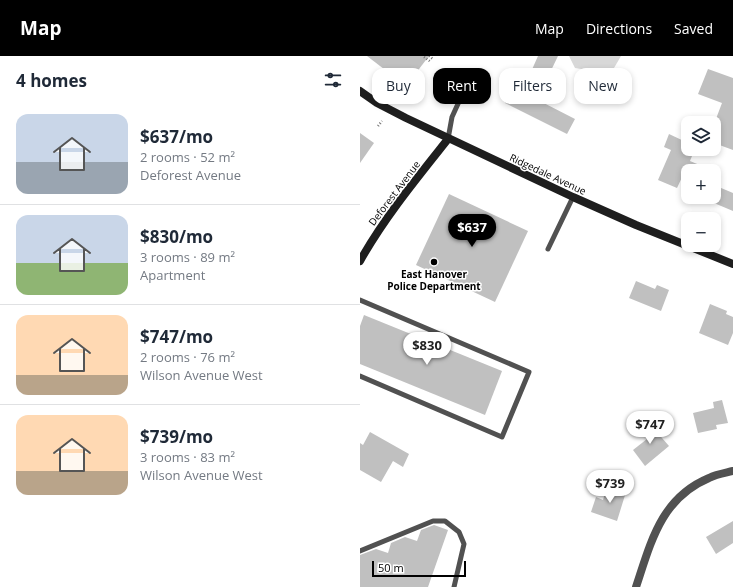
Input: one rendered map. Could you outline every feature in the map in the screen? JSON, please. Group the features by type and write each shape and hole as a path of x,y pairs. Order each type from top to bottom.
{"main road":[{"name":"Ridgedale Avenue","path":"360,91 377,103 448,139 573,197 636,226 733,264"},
{"name":"Deforest Avenue","path":"360,262 379,230 448,139"}],"street":[{"path":"636,587 656,532 667,510 692,487 708,478 733,471"}],"lane":[{"path":"448,139 452,116 458,104"},
{"path":"548,249 573,197"},
{"path":"360,300 529,372 502,437 360,376"},
{"path":"360,551 433,521 445,521 459,532 464,544 454,587"}],"path":[{"path":"424,57 432,60 430,56"},
{"path":"378,126 382,121"}],"shaded area":[{"path":"569,56 621,56 614,68 575,68"}],"building":[{"path":"367,56 429,56 420,68 383,68"},
{"path":"538,56 558,56 552,68 533,68"},
{"path":"708,69 733,78 733,150 721,146 721,116 717,116 722,103 698,94"},
{"path":"507,104 546,104 575,119 567,134"},
{"path":"360,133 374,143 360,163"},
{"path":"669,134 681,140 681,156 692,156 690,161 697,164 681,164 681,180 677,188 658,180 671,150 664,147"},
{"path":"721,188 733,193 733,211 716,204 721,204"},
{"path":"449,194 528,231 495,302 416,265"},
{"path":"636,281 655,289 657,285 669,290 661,311 629,298"},
{"path":"710,304 727,311 726,314 733,317 733,333 728,345 699,333"},
{"path":"364,315 502,371 485,415 360,364 360,326"},
{"path":"722,400 728,423 716,425 717,429 698,433 693,413 714,408 713,402"},
{"path":"648,422 669,446 645,466 633,450 647,439 639,430"},
{"path":"370,432 409,454 403,467 393,461 381,482 360,470 360,443 363,445"},
{"path":"607,486 626,492 617,521 591,512 596,497 603,500"},
{"path":"733,521 733,543 716,554 706,537"},
{"path":"434,525 448,530 428,587 360,587 360,555 376,549 388,553 391,543 405,537 417,541 421,530"}],"place":[{"name":"East Hanover Police Department","path":"434,262"}]}
